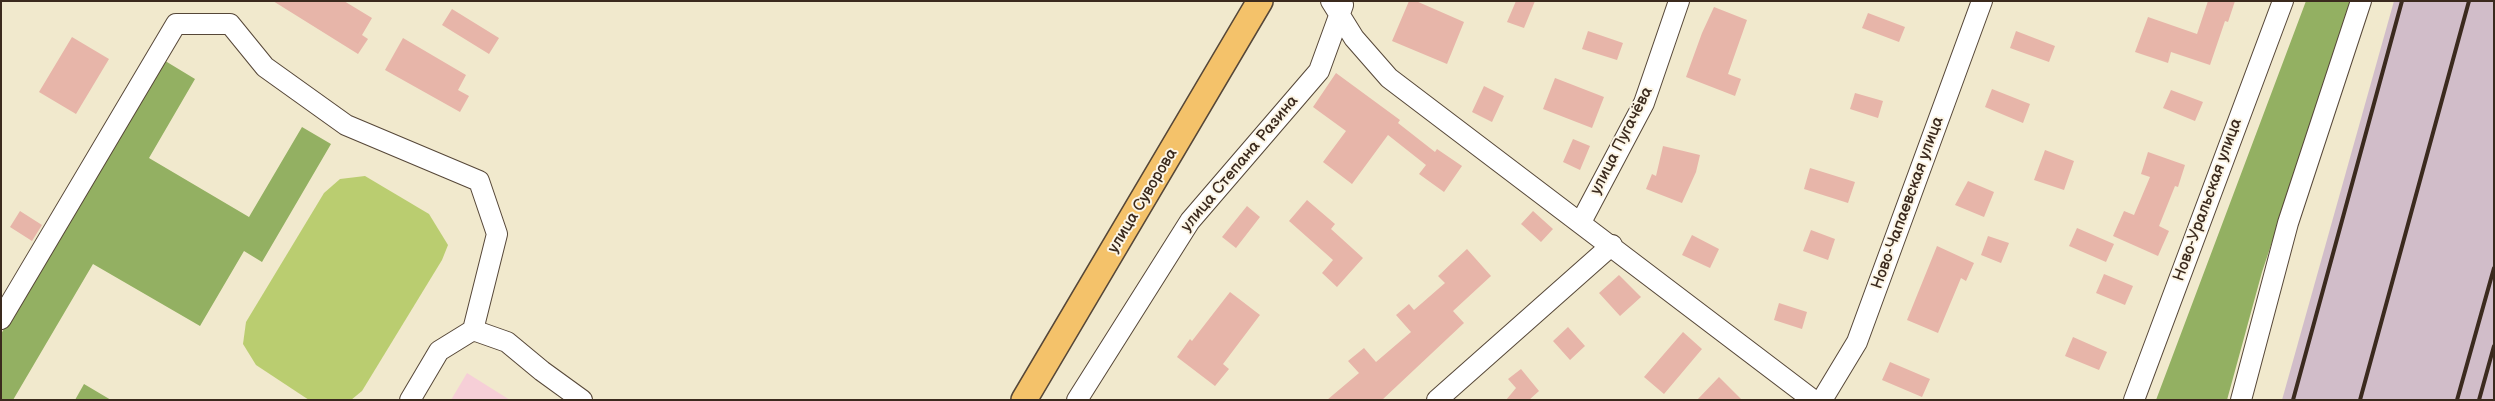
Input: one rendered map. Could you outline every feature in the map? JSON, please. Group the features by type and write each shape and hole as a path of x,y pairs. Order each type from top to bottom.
{"main road":[{"name":"улица Суворова","path":"1024,400 1260,1"}],"street":[{"name":"улица Пугачёва","path":"1581,222 1644,103 1679,1"},
{"name":"Ново-Чапаевская улица","path":"1822,400 1856,342 1982,1"},
{"name":"Ново-Уральская улица","path":"2134,400 2283,1"},
{"path":"2241,400 2288,224 2361,1"},
{"path":"1339,5 1354,38 1389,78 1612,245 1813,400"},
{"name":"улица Степана Разина","path":"1077,400 1190,221 1319,70 1339,5"},
{"path":"1,319 176,24 230,24 265,67 346,125 479,181 497,234 474,330 439,351 410,400"},
{"path":"1437,400 1612,245"},
{"path":"474,330 507,342 542,371 582,400"}],"shaded area":[{"path":"2394,1 2494,1 2494,400 2282,400"},
{"path":"467,373 510,400 451,400"}],"green space":[{"path":"2306,1 2352,2 2262,272 2227,400 2156,400"},
{"path":"162,59 195,79 149,158 249,217 302,127 331,144 262,262 244,251 200,326 93,264 13,400 1,400 1,334"},
{"path":"365,176 429,214 448,245 442,260 362,391 351,400 309,400 256,365 243,344 246,322 324,193 340,179"},
{"path":"84,384 111,400 75,400"}],"building":[{"path":"273,1 344,1 372,18 362,35 368,39 358,54"},
{"path":"1409,1 1416,1 1464,22 1447,64 1392,41"},
{"path":"1516,1 1535,1 1524,28 1507,22"},
{"path":"2208,1 2235,1 2228,22 2225,21 2210,65 2171,52 2168,63 2135,52 2148,17 2197,34"},
{"path":"1714,7 1747,20 1728,74 1741,79 1735,96 1686,77"},
{"path":"452,9 499,38 489,54 442,25"},
{"path":"1868,13 1905,27 1899,42 1862,28"},
{"path":"1588,31 1623,43 1617,60 1582,49"},
{"path":"2016,31 2055,46 2049,62 2010,48"},
{"path":"72,37 109,59 76,114 39,92"},
{"path":"403,38 466,75 458,90 469,96 460,112 385,70"},
{"path":"1336,73 1400,120 1398,123 1435,152 1437,149 1462,166 1444,192 1419,174 1426,165 1388,135 1352,184 1323,162 1346,131 1313,107"},
{"path":"1555,78 1604,97 1592,128 1543,109"},
{"path":"1484,86 1504,96 1492,122 1472,112"},
{"path":"1992,89 2030,104 2023,123 1985,107"},
{"path":"2171,90 2203,102 2195,121 2163,108"},
{"path":"1855,93 1883,101 1878,118 1850,109"},
{"path":"1573,139 1590,146 1580,170 1563,162"},
{"path":"1663,146 1700,155 1696,172 1682,203 1646,189 1652,174 1656,176"},
{"path":"2045,150 2074,161 2064,190 2034,180"},
{"path":"2148,152 2185,165 2178,187 2175,186 2159,226 2169,231 2158,256 2113,236 2124,211 2134,215 2150,177 2141,174"},
{"path":"1810,168 1855,182 1848,203 1804,189"},
{"path":"1968,181 1994,192 1984,217 1955,205"},
{"path":"1307,200 1335,224 1331,229 1363,258 1337,287 1322,273 1333,260 1289,221"},
{"path":"1247,206 1260,217 1236,248 1222,237"},
{"path":"20,211 42,225 32,241 10,227"},
{"path":"1533,211 1553,229 1541,242 1521,224"},
{"path":"2077,228 2114,244 2106,262 2069,246"},
{"path":"1811,230 1835,239 1828,260 1803,251"},
{"path":"1692,235 1719,249 1710,268 1682,255"},
{"path":"1988,236 2009,243 2001,263 1981,255"},
{"path":"1937,246 1974,263 1966,281 1961,278 1938,333 1907,320"},
{"path":"1467,249 1491,276 1453,311 1464,323 1382,400 1327,400 1359,373 1348,361 1364,348 1376,362 1411,332 1396,315 1409,304 1414,310 1445,283 1438,276"},
{"path":"2104,274 2133,286 2125,305 2096,293"},
{"path":"1619,275 1641,297 1620,316 1599,293"},
{"path":"1230,292 1260,315 1223,364 1229,369 1215,386 1177,357 1190,339 1192,341"},
{"path":"1779,303 1807,312 1802,329 1774,320"},
{"path":"1568,327 1585,346 1570,360 1553,341"},
{"path":"1683,332 1702,349 1664,394 1644,377"},
{"path":"2073,337 2107,352 2099,370 2065,356"},
{"path":"1890,362 1930,379 1922,397 1882,380"},
{"path":"1521,369 1539,391 1529,400 1506,400 1516,388 1508,379"},
{"path":"1719,377 1742,400 1697,400"}],"railway":[{"path":"2293,400 2402,1"},
{"path":"2360,400 2469,1"},
{"path":"2457,400 2494,268"},
{"path":"2479,400 2494,346"}]}
